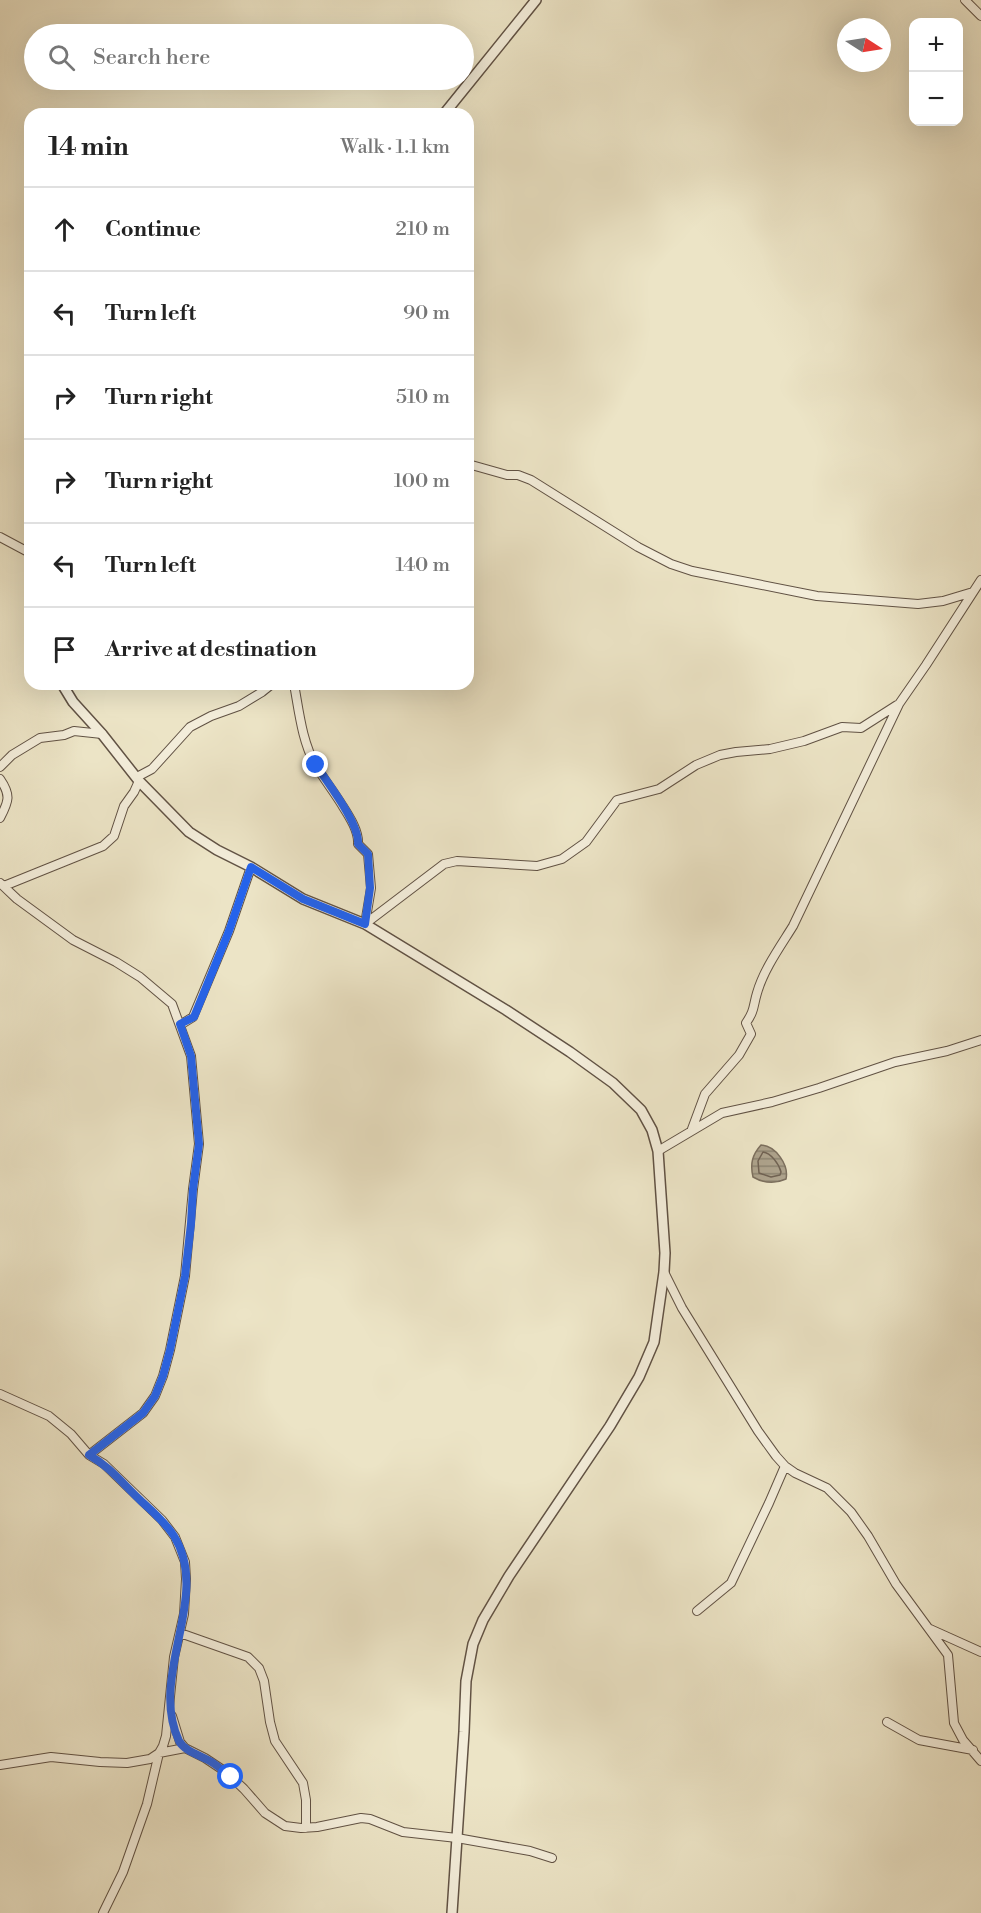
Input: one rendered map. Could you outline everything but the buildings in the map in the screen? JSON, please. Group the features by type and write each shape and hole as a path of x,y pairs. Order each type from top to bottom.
{"street":[{"path":"474,77 536,0"},
{"path":"965,0 981,16"},
{"path":"449,108 463,90"},
{"path":"474,466 507,476 518,475 531,480 638,547 692,572 817,596 918,604 943,601 973,592"},
{"path":"0,537 24,551"},
{"path":"692,1129 705,1094 739,1054 751,1034 746,1023 753,1013 757,992 772,959 793,926 898,704 981,580"},
{"path":"66,690 73,702 138,779 189,832 303,899 365,924 506,1010 613,1083 641,1110 652,1130 658,1151 665,1253 654,1342 639,1377 610,1426 509,1576 483,1620 473,1644 466,1681 452,1913"},
{"path":"89,1455 143,1413 155,1396 170,1350 185,1276 199,1144 191,1056 172,1004 155,989 116,962 73,939 17,899 2,884 103,846 114,836 124,806 134,792 138,779 152,769 190,727 211,716 239,706 264,690"},
{"path":"295,690 301,721 316,765 345,809 359,836 358,844 368,854 370,888 365,924"},
{"path":"365,924 444,864 457,861 537,866 562,859 586,842 617,800 659,789 696,765 720,755 770,749 804,741 842,727 861,728 898,704"},
{"path":"0,767 12,755 40,738 64,735 74,730 102,734"},
{"path":"0,779 7,790 8,803 0,818"},
{"path":"180,1024 194,1017 229,931 251,867"},
{"path":"658,1151 722,1113 772,1102 895,1062 947,1051 981,1040"},
{"path":"664,1272 682,1308 758,1431 785,1466 827,1488 851,1512 896,1584 948,1655 954,1723 963,1740 981,1761"},
{"path":"0,1394 49,1416 71,1434 89,1455 104,1464 162,1520 175,1537 185,1562 184,1614 172,1674 166,1736 164,1746 159,1753 150,1759 127,1763 51,1757 0,1765"},
{"path":"697,1611 731,1583 785,1466"},
{"path":"930,1629 981,1652"},
{"path":"180,1634 248,1657 259,1668 264,1681 275,1741 303,1783 306,1800 306,1828"},
{"path":"170,1708 184,1748 226,1772 265,1813 285,1826 306,1828 362,1818 403,1832 530,1851 552,1858"},
{"path":"887,1722 919,1740 973,1750"},
{"path":"159,1753 184,1748"},
{"path":"103,1913 123,1872 147,1804 159,1753"}],"water":[{"path":"761,1145 772,1149 780,1157 785,1168 786,1179 770,1182 753,1177 752,1160"}],"route":[{"path":"231,1777 215,1764 184,1748 172,1718 170,1692 174,1657 184,1614 186,1579 185,1562 175,1537 162,1520 104,1464 89,1455 143,1413 155,1396 163,1376 185,1276 199,1144 191,1056 180,1024 194,1017 229,931 251,867 303,899 365,924 370,888 368,854 358,844 359,836 345,809 316,765"}]}
